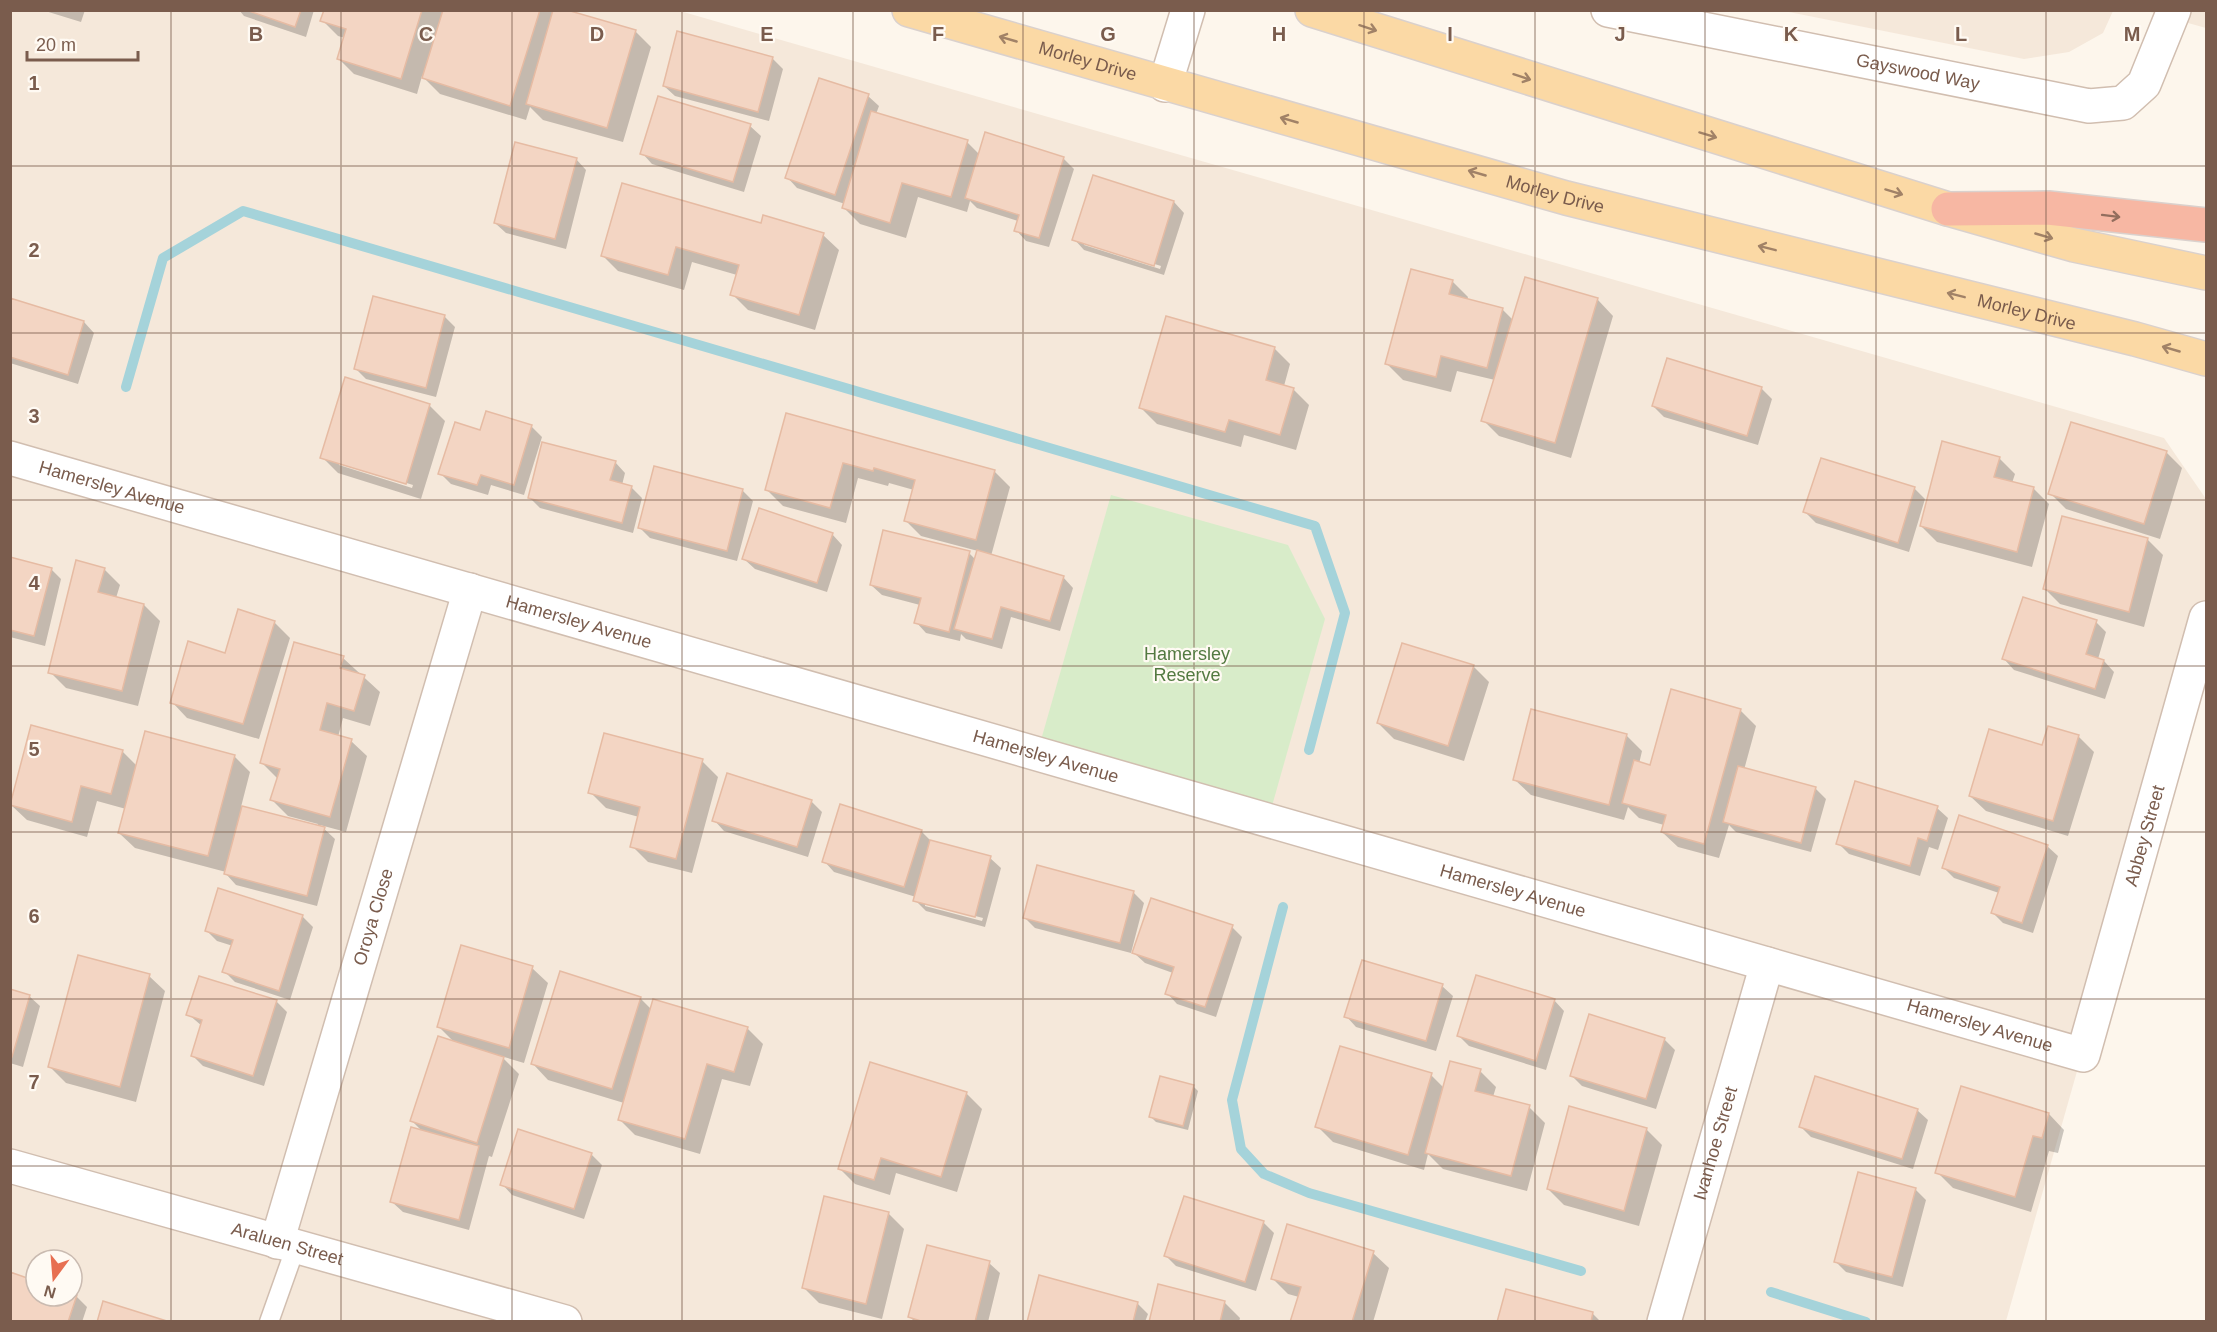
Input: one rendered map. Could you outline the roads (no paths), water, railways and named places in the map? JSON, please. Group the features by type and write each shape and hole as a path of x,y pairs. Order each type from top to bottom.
{"highway":[{"path":"1948,209 2048,208 2206,225"}],"main road":[{"name":"Morley Drive","path":"909,10 1566,198 2135,339 2206,359"},
{"path":"1312,10 1948,209 2074,245 2206,273"}],"street":[{"path":"1166,85 1188,10"},
{"name":"Gayswood Way","path":"1608,10 2089,106 2123,103 2144,84 2174,10"},
{"name":"Hamersley Avenue","path":"10,458 2083,1055"},
{"name":"Oroya Close","path":"287,1244 470,590"},
{"name":"Abbey Street","path":"2083,1055 2206,618"},
{"name":"Ivanhoe Street","path":"1664,1322 1767,964"},
{"name":"Araluen Street","path":"10,1166 565,1322"}],"lane":[{"name":"Oroya Close","path":"269,1322 287,1244"}],"waterway":[{"path":"126,387 163,258 243,211 1315,526 1345,613 1309,750"},
{"path":"1283,907 1232,1100 1241,1149 1264,1174 1309,1193 1581,1271"},
{"path":"1771,1292 1866,1322"}],"park label":[{"name":"Hamersley Reserve","path":"1187,664"}]}
